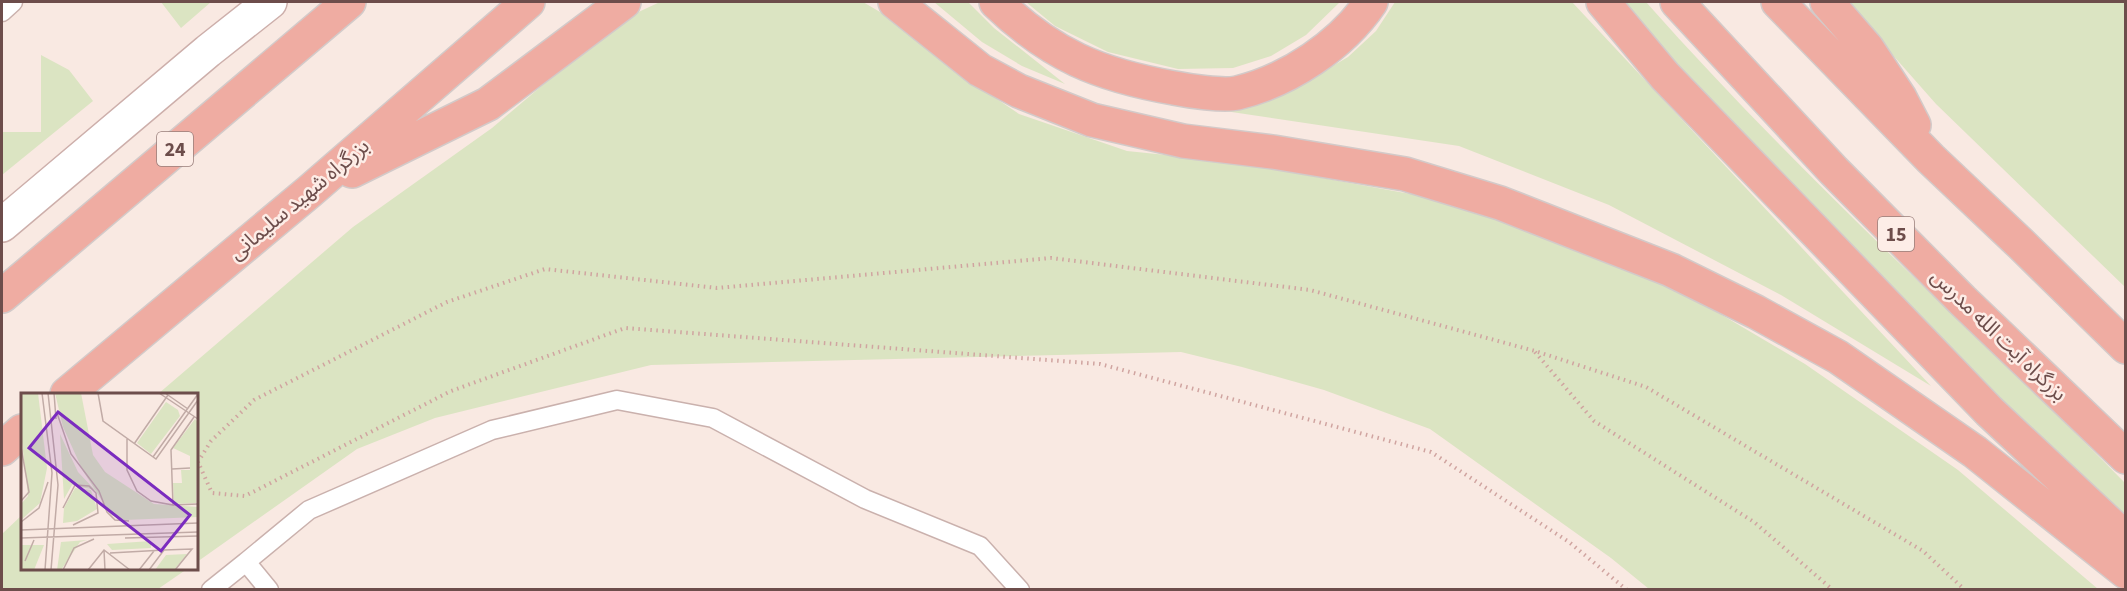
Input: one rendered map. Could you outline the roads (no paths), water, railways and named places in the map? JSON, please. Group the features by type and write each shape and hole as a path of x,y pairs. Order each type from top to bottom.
{"highway":[{"name":"24","path":"2,296 349,2"},
{"name":"بزرگراه شهید سلیمانی","path":"68,393 309,191 528,2"},
{"path":"309,191 488,104 624,2"},
{"path":"895,2 980,70 1019,91 1092,120 1183,141 1273,152 1405,174 1500,203 1671,270 1756,312 1838,357 1975,452 2126,572"},
{"path":"996,2 1018,24 1052,48 1104,73 1189,91 1236,93 1282,77 1323,51 1359,20 1371,2"},
{"path":"1603,2 1665,76 1972,393 2126,539"},
{"name":"بزرگراه آیت الله مدرس","path":"1677,2 1842,179 1962,300 2126,457"},
{"path":"1778,2 1931,159 2126,347"},
{"path":"1827,2 1867,48 1900,98 1931,159"},
{"path":"2,449 21,432"}],"main road":[{"path":"2,225 270,2"}],"lane":[{"path":"2,12 14,2"},
{"path":"211,590 309,510 492,430 617,400 713,418 865,499 980,546 1020,590"},
{"path":"246,562 269,590"}]}
